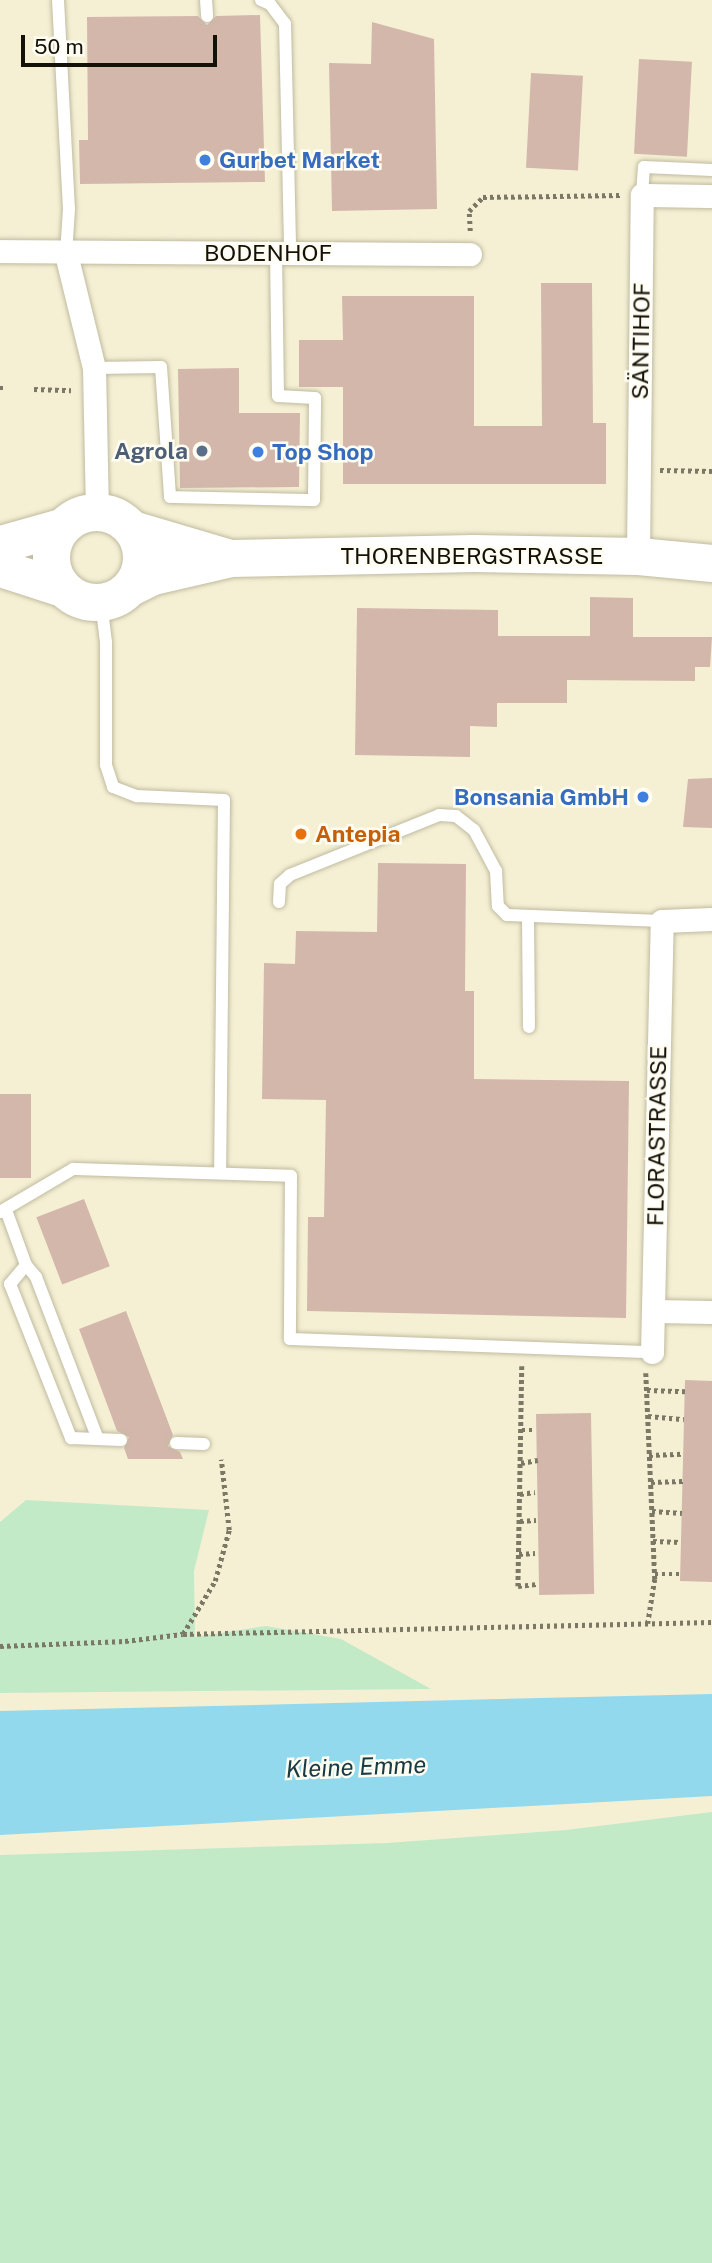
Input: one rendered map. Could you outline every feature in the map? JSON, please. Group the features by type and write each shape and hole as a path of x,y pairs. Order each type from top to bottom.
{"main road":[{"path":"0,544 61,527 76,516 97,511 110,513 132,529 141,554 115,594 85,601 62,588 0,568"},
{"path":"61,527 51,556 62,588"},
{"name":"THORENBERGSTRASSE","path":"132,529 231,558"},
{"name":"THORENBERGSTRASSE","path":"115,594 153,576 231,558 473,553 638,556 712,563"}],"street":[{"path":"642,195 712,196"},
{"name":"SÄNTIHOF","path":"638,556 642,195"},
{"name":"BODENHOF","path":"0,251 66,254 470,254"},
{"path":"66,254 94,368 97,511"},
{"path":"662,921 712,919"},
{"name":"FLORASTRASSE","path":"649,1351 653,1311 662,921"},
{"path":"653,1311 712,1312"}],"lane":[{"path":"58,0 69,209 66,254"},
{"path":"206,0 207,16"},
{"path":"94,368 161,367 170,497 314,500 315,398 278,396 283,253 285,24 270,4 261,0"},
{"path":"642,195 644,167 712,170"},
{"path":"115,594 106,642 106,765 113,787 137,796 224,800 220,1171"},
{"path":"279,902 280,884 290,875 439,815 456,816 474,830 496,871 498,906 507,915 662,921"},
{"path":"528,917 529,1027"},
{"path":"98,1439 36,1277 26,1265 3,1211 73,1169 220,1171 291,1176 290,1339 649,1351"},
{"path":"26,1265 10,1284 71,1438 121,1440"},
{"path":"176,1443 204,1444"}],"path":[{"path":"470,254 469,211 483,197 642,195"},
{"path":"34,389 74,389"},
{"path":"639,470 712,471"},
{"path":"521,1347 518,1586 536,1584"},
{"path":"648,1623 655,1574 647,1390 649,1351"},
{"path":"647,1390 685,1391"},
{"path":"648,1416 684,1419"},
{"path":"522,1430 536,1430"},
{"path":"649,1455 682,1454"},
{"path":"183,1634 215,1581 229,1531 221,1459"},
{"path":"521,1463 538,1460"},
{"path":"651,1482 683,1481"},
{"path":"520,1494 535,1492"},
{"path":"652,1511 682,1513"},
{"path":"520,1521 536,1520"},
{"path":"653,1541 681,1542"},
{"path":"519,1554 535,1553"},
{"path":"655,1574 680,1574"},
{"path":"0,1646 125,1641 183,1634 712,1622"}],"green space":[{"path":"26,1500 209,1510 194,1571 195,1637 266,1626 341,1639 431,1689 0,1693 0,1522"},
{"path":"712,1812 712,2263 0,2263 0,1855 387,1843 566,1830"}],"water":[{"name":"Kleine Emme","path":"712,1694 712,1796 0,1835 0,1711"}],"building":[{"path":"260,15 265,182 80,184 79,140 88,140 87,17 198,16 207,25 216,16"},
{"path":"372,22 434,39 437,209 332,211 329,63 371,64"},
{"path":"639,59 692,62 687,157 634,154"},
{"path":"531,73 583,76 578,171 526,168"},
{"path":"541,283 592,283 593,423 606,423 606,484 343,484 343,387 299,387 299,340 343,340 342,296 474,296 474,426 542,426"},
{"path":"239,368 239,413 300,413 299,487 180,488 178,369"},
{"path":"590,597 633,598 633,637 712,637 710,667 695,667 695,681 567,680 567,703 497,703 497,727 470,726 470,757 355,755 357,608 498,610 498,636 590,636"},
{"path":"712,778 712,828 683,827 688,779"},
{"path":"378,863 466,864 465,991 474,991 474,1079 629,1081 626,1318 307,1311 308,1217 324,1217 326,1100 262,1099 264,963 295,964 296,931 377,932"},
{"path":"0,1094 31,1094 31,1178 0,1178"},
{"path":"84,1199 110,1266 62,1284 36,1217"},
{"path":"126,1311 173,1435 168,1446 180,1452 183,1459 128,1459 124,1448 129,1437 117,1431 79,1329"},
{"path":"685,1380 712,1381 712,1582 680,1581"},
{"path":"591,1413 594,1594 539,1595 536,1414"}],"place":[{"name":"Gurbet Market","path":"205,160"},
{"name":"Agrola","path":"202,451"},
{"name":"Top Shop","path":"258,452"},
{"name":"Bonsania GmbH","path":"643,797"},
{"name":"Antepia","path":"301,834"}]}
